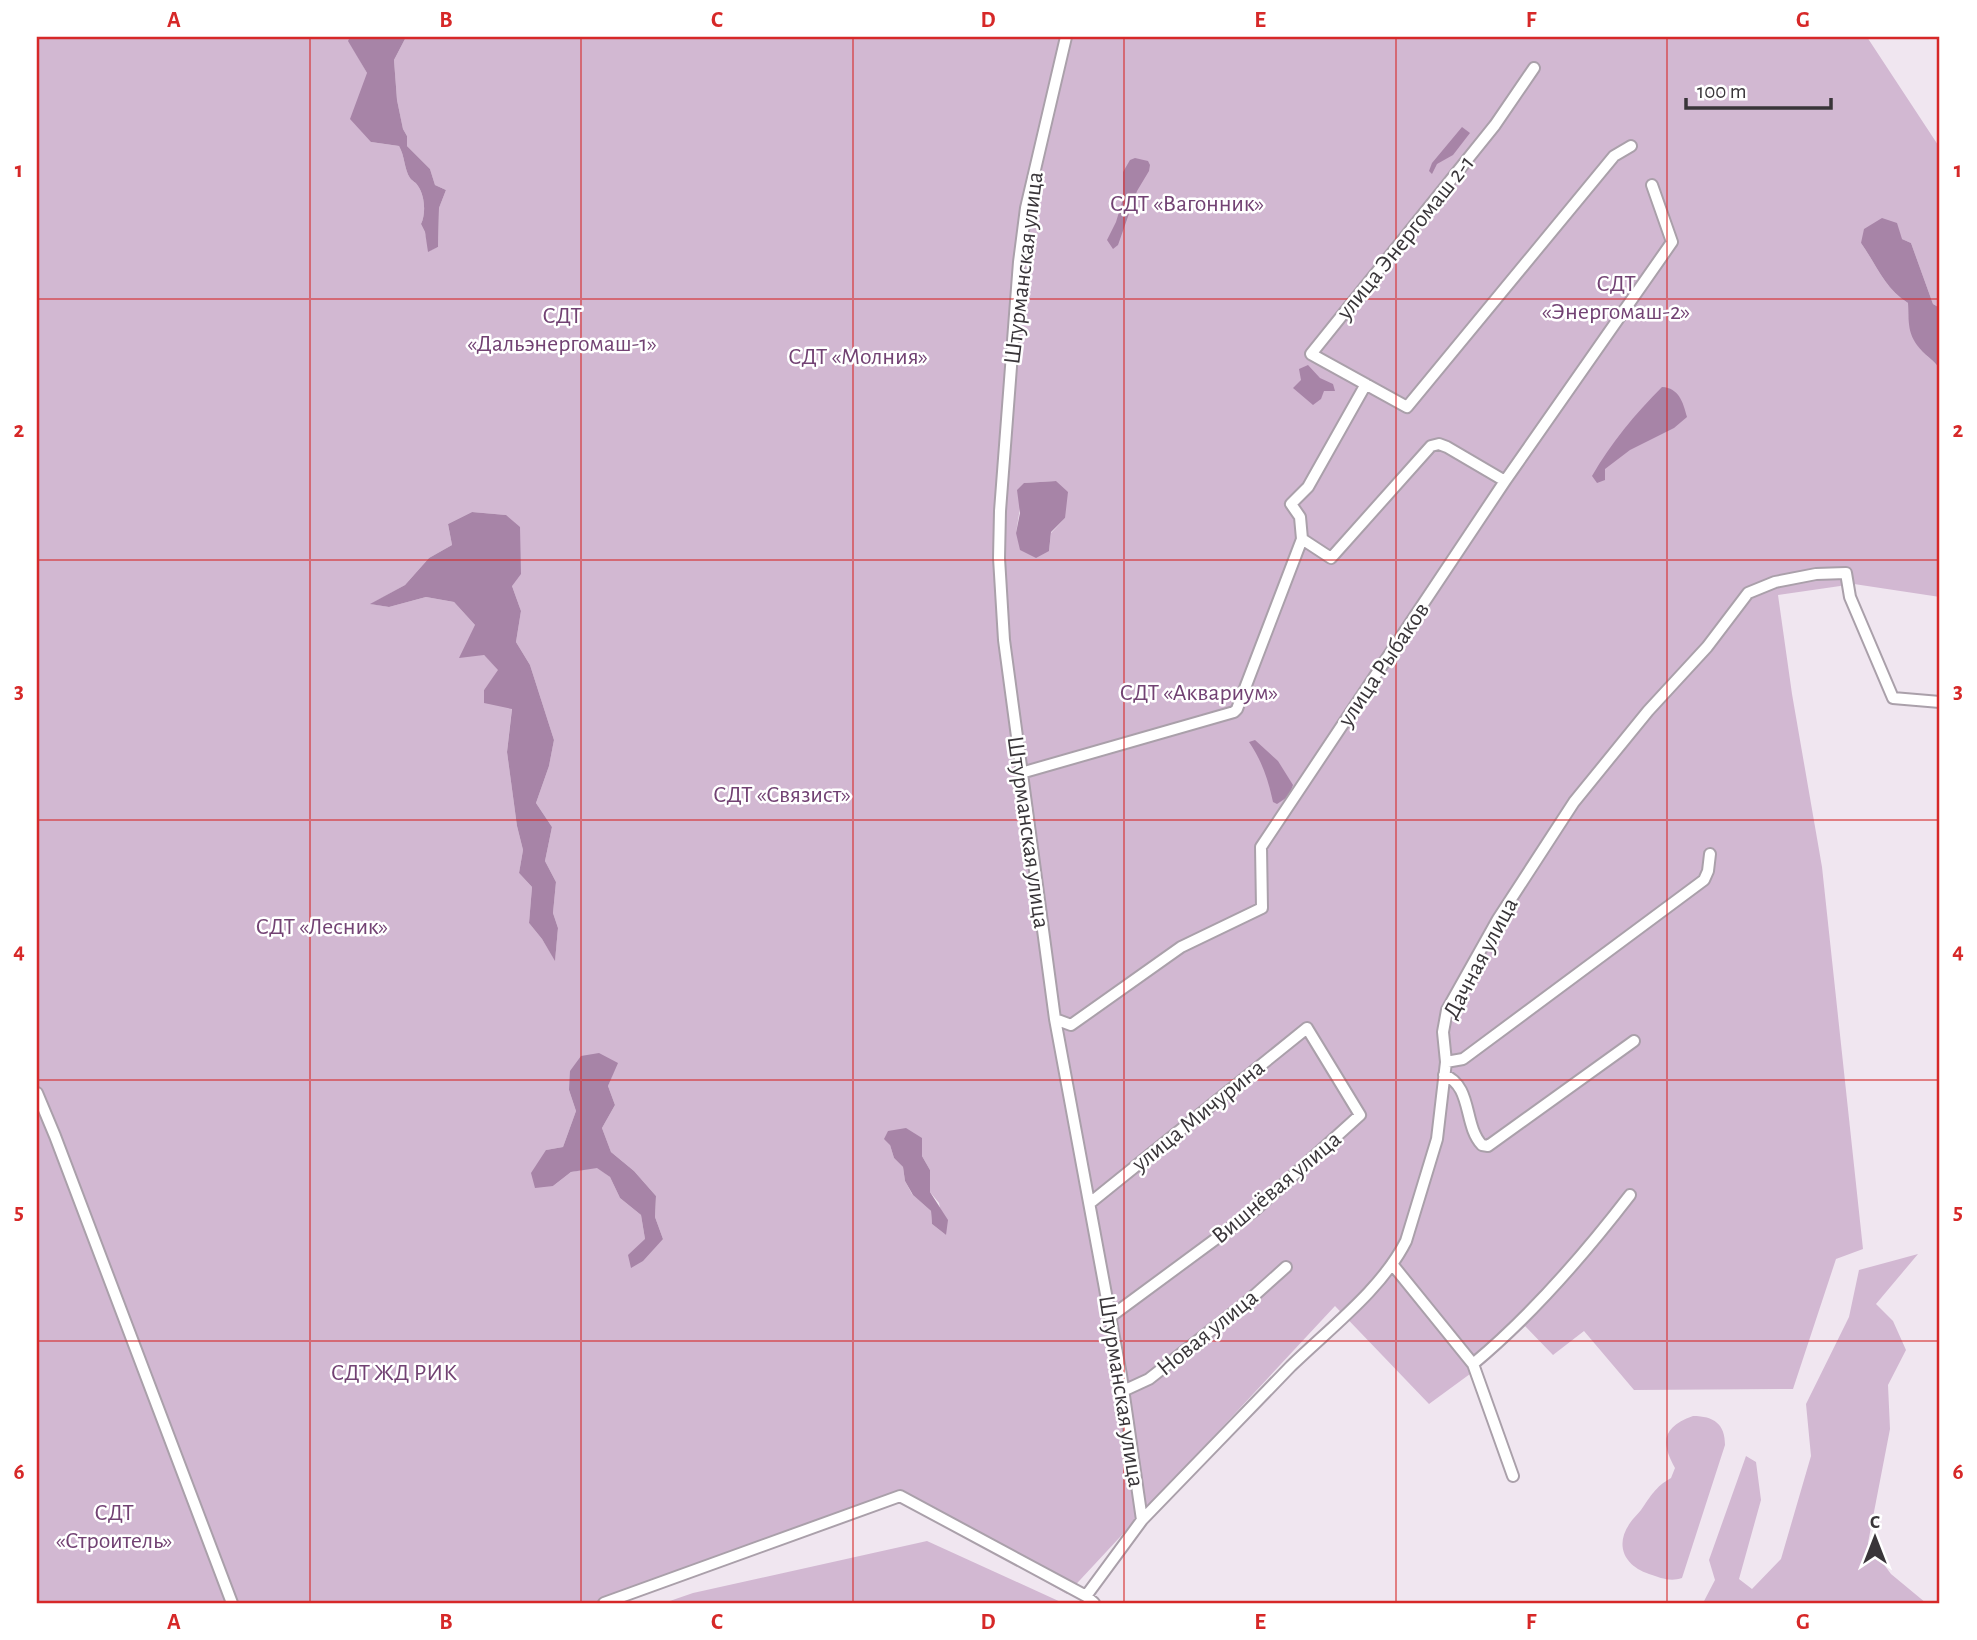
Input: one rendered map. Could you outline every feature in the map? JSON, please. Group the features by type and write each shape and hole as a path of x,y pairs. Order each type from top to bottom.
{"street":[{"name":"Штурманская улица","path":"1066,37 1023,235 1010,363 999,558 1004,640 1055,1019 1123,1391 1142,1520 1090,1600"},
{"name":"улица Энергомаш 2-1","path":"1366,384 1311,354 1495,125 1534,68"},
{"path":"1021,773 1235,711 1302,538 1300,517 1291,504 1308,487 1366,384 1407,407 1614,156 1631,146"},
{"name":"улица Рыбаков","path":"1055,1019 1071,1025 1181,947 1262,908 1261,847 1505,481 1672,242 1652,185"},
{"path":"1302,538 1331,558 1431,446 1439,444 1447,447 1505,481"},
{"name":"Дачная улица","path":"1142,1520 1392,1264 1406,1241 1437,1139 1446,1062 1443,1032 1447,1010 1498,919 1574,802 1648,711 1707,647 1748,593 1789,579 1816,574 1846,573 1850,597 1893,698 1940,702"},
{"path":"1446,1062 1463,1059 1704,880 1709,871 1710,853"},
{"name":"улица Мичурина","path":"1090,1203 1307,1028"},
{"name":"Вишнёвая улица","path":"1110,1318 1255,1210 1360,1115 1307,1028"},
{"path":"1444,1076 1452,1078 1459,1085 1476,1139 1482,1145 1488,1146 1634,1041"},
{"path":"37,1093 232,1603"},
{"path":"1473,1364 1510,1334 1543,1299 1630,1195"},
{"path":"1392,1264 1473,1364 1513,1476"},
{"name":"Новая улица","path":"1123,1391 1149,1379 1247,1302 1286,1267"},
{"path":"604,1603 900,1496 1090,1600"}],"green space":[{"path":"37,37 350,37 349,41 367,73 371,142 399,146 408,174 422,195 424,210 421,224 429,251 438,247 439,208 446,190 435,185 430,169 407,146 407,136 397,100 394,60 406,37 1867,37 1940,148 1940,308 1933,304 1911,243 1902,239 1861,243 1893,291 1908,303 1914,337 1940,372 1940,597 1854,584 1778,595 1822,867 1863,1249 1836,1259 1793,1389 1634,1390 1584,1331 1553,1355 1525,1326 1485,1363 1429,1404 1335,1306 1067,1594 902,1500 614,1603 37,1603","holes":["1056,481 1065,518 1051,533 1049,551 1016,533 1024,483","472,512 506,515 512,586 521,611 516,642 530,665 554,740 549,766 536,803 552,827 545,861 556,882 553,913 558,928 555,960 529,923 532,887 519,873 523,850 507,752 512,708 484,690 499,670 484,655 475,625 454,602 426,597 389,607 371,604 405,585 429,558 452,545 448,524","617,1063 608,1086 615,1105 602,1128 611,1152 634,1171 656,1196 655,1217 663,1239 645,1239 641,1215 620,1198 610,1177 597,1167 571,1172 553,1186 546,1150 563,1147 576,1111 569,1090","922,1138 922,1156 930,1170 930,1192 939,1203 946,1235 932,1224 931,1211 912,1194 905,1181 903,1167 894,1158 890,1145"]},
{"path":"1918,1254 1876,1304 1893,1321 1906,1350 1888,1385 1890,1429 1868,1543 1891,1574 1926,1603 1703,1603 1715,1580 1709,1560 1746,1456 1756,1462 1761,1500 1739,1579 1752,1589 1781,1559 1811,1456 1806,1404 1849,1317 1859,1270"},
{"path":"1693,1416 1717,1423 1723,1432 1725,1445 1682,1578 1666,1579 1634,1566 1624,1554 1623,1540 1630,1523 1654,1492 1671,1478 1675,1468 1666,1443 1670,1430"},
{"path":"927,1541 1063,1603 664,1603 693,1593"}],"shaded area":[{"path":"350,37 406,37 394,60 397,100 407,136 407,146 430,169 435,185 446,190 439,208 438,247 428,252 421,224 424,210 422,195 408,174 399,146 371,142 350,119 367,73 348,41"},
{"path":"1462,127 1470,133 1453,155 1437,164 1432,174 1429,171 1432,163"},
{"path":"1135,158 1148,161 1149,171 1137,191 1118,245 1113,249 1107,240 1123,199 1123,172 1130,160"},
{"path":"1882,218 1897,223 1902,239 1911,243 1933,304 1940,308 1940,372 1912,337 1908,303 1893,291 1861,243 1864,229"},
{"path":"1308,365 1320,378 1333,384 1335,391 1324,391 1321,399 1313,405 1293,388 1301,380 1299,369"},
{"path":"1662,387 1676,393 1682,401 1687,417 1674,428 1630,450 1605,469 1605,480 1597,483 1592,476 1607,452 1633,418"},
{"path":"1056,481 1068,492 1065,518 1051,532 1049,551 1036,558 1020,550 1016,533 1020,513 1017,490 1024,483"},
{"path":"472,512 506,515 520,527 521,574 512,586 521,611 516,642 530,665 554,740 549,766 536,803 552,827 545,861 556,882 553,913 558,928 555,961 529,923 532,887 519,873 523,850 507,752 512,709 484,703 484,690 498,670 484,655 459,658 475,625 454,602 426,597 389,607 370,604 405,585 429,558 452,545 448,524"},
{"path":"1255,740 1278,761 1293,785 1289,796 1277,804 1273,802 1264,770 1249,742"},
{"path":"599,1053 618,1063 608,1086 615,1105 602,1128 611,1152 634,1171 656,1196 655,1217 663,1239 643,1261 631,1268 628,1255 645,1239 641,1215 620,1198 610,1177 597,1168 571,1172 553,1186 535,1188 531,1173 546,1150 563,1147 576,1111 569,1090 570,1071 581,1056"},
{"path":"906,1128 922,1138 922,1156 930,1170 930,1192 948,1220 946,1235 932,1224 931,1211 913,1195 905,1181 903,1167 894,1158 890,1145 884,1139 888,1131"}],"park label":[{"name":"СДТ «Вагонник»","path":"1187,203"},
{"name":"СДТ «Энергомаш-2»","path":"1616,297"},
{"name":"СДТ «Дальэнергомаш-1»","path":"562,329"},
{"name":"СДТ «Молния»","path":"858,356"},
{"name":"СДТ «Аквариум»","path":"1199,692"},
{"name":"СДТ «Связист»","path":"782,794"},
{"name":"СДТ «Лесник»","path":"322,926"},
{"name":"СДТ ЖД РИК","path":"394,1372"},
{"name":"СДТ «Строитель»","path":"114,1526"}]}
